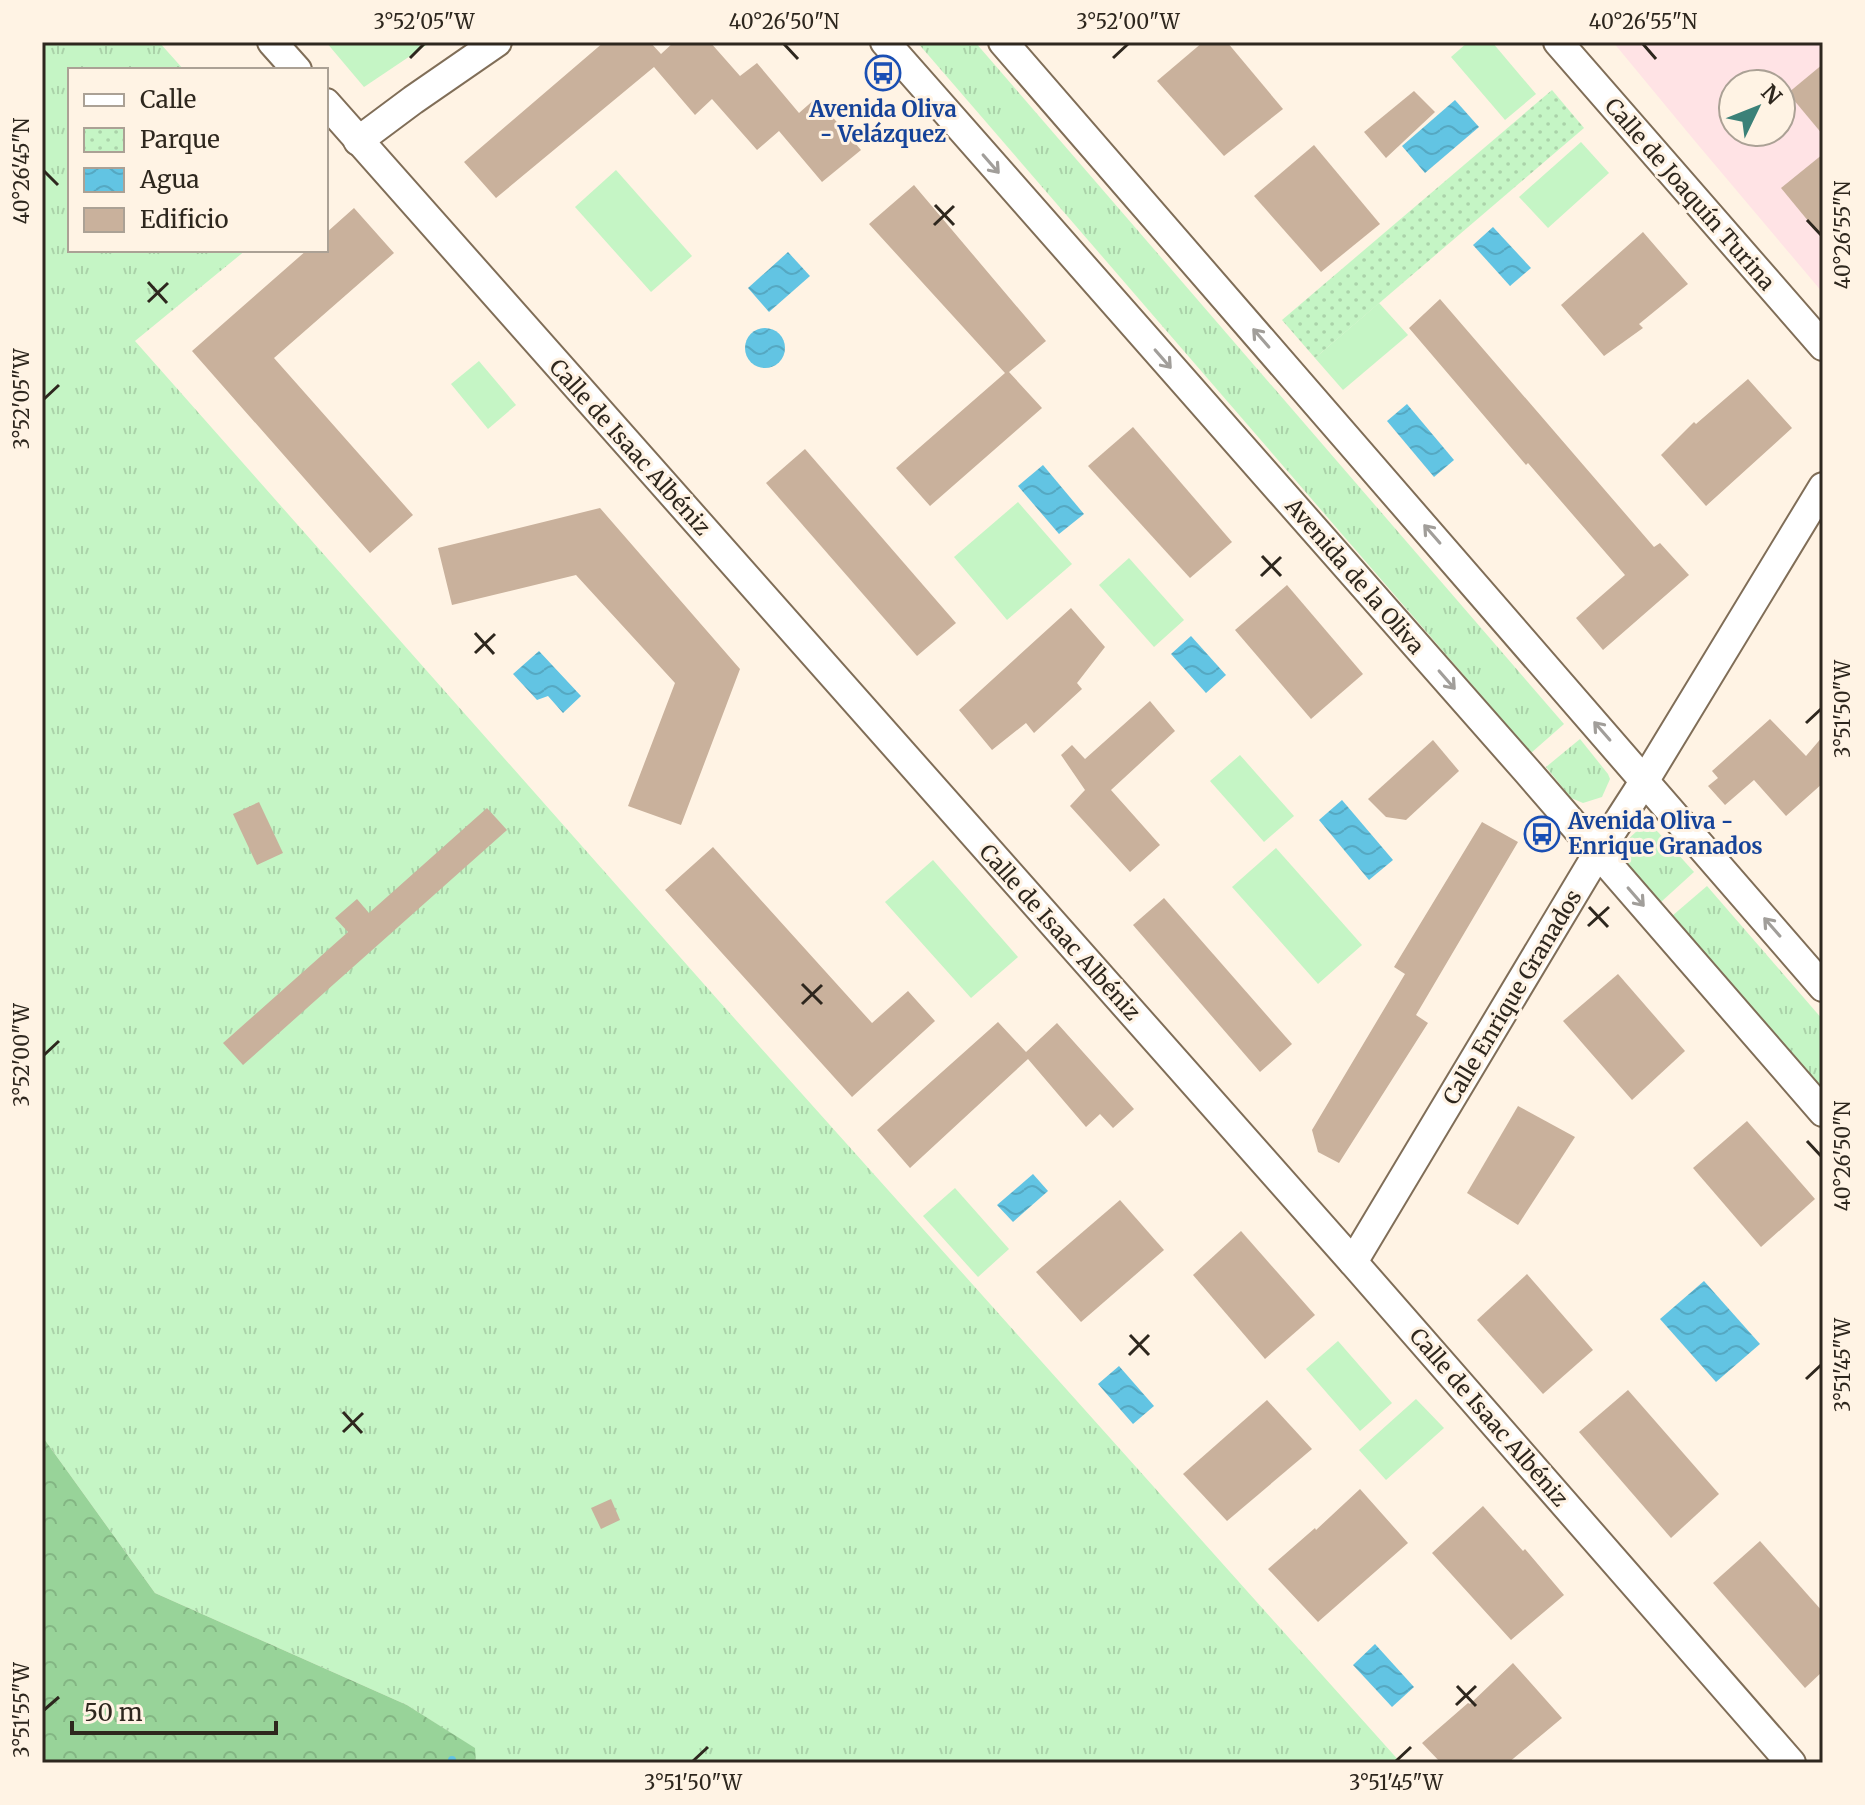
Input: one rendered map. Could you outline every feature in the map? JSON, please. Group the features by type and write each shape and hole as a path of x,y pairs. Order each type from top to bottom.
{"street":[{"path":"272,42 295,68"},
{"path":"358,141 497,42"},
{"name":"Avenida de la Oliva","path":"885,42 1823,1112"},
{"path":"1003,42 1823,987"},
{"name":"Calle de Joaquín Turina","path":"1558,42 1823,346"},
{"name":"Calle de Isaac Albéniz","path":"328,105 1353,1262 1791,1763"},
{"name":"Calle Enrique Granados","path":"1353,1262 1598,853 1823,487"}],"shaded area":[{"path":"1613,42 1823,42 1823,293 1694,140"}],"green space":[{"path":"42,42 159,42 182,68 68,68 68,252 244,252 135,341 718,1000 1401,1763 476,1763 474,1748 407,1705 155,1593 42,1436"},
{"path":"326,42 431,42 364,87"},
{"path":"917,42 975,42 1564,724 1531,753"},
{"path":"1468,42 1492,42 1536,94 1505,120 1451,57"},
{"path":"1552,90 1584,128 1315,358 1282,320"},
{"path":"1581,142 1609,173 1548,228 1519,197"},
{"path":"616,170 692,256 651,292 575,207"},
{"path":"1379,303 1408,335 1343,390 1315,358"},
{"path":"479,361 516,405 488,429 451,384"},
{"path":"1018,502 1072,564 1007,620 954,557"},
{"path":"1129,558 1184,620 1154,647 1099,585"},
{"path":"1580,739 1610,779 1602,797 1583,803 1571,798 1546,767"},
{"path":"1240,755 1294,816 1264,842 1210,781"},
{"path":"1644,827 1652,827 1658,832 1694,872 1661,902 1621,857 1629,839"},
{"path":"1276,848 1362,945 1318,984 1232,887"},
{"path":"933,860 1018,957 971,998 885,902"},
{"path":"1707,886 1823,1020 1823,1089 1672,916"},
{"path":"955,1188 1009,1249 978,1277 923,1216"},
{"path":"1338,1341 1392,1403 1360,1431 1306,1369"},
{"path":"1416,1399 1444,1428 1386,1480 1359,1450"},
{"path":"42,1436 155,1593 407,1705 475,1748 476,1763 42,1763"}],"water":[{"path":"1455,100 1479,127 1425,173 1402,146"},
{"path":"1493,227 1531,268 1510,286 1473,245"},
{"path":"788,252 810,276 769,312 748,288"},
{"path":"765,328 779,334 785,348 779,362 765,368 751,362 745,348 751,334"},
{"path":"1407,404 1454,460 1434,477 1387,421"},
{"path":"1043,465 1084,514 1059,534 1018,486"},
{"path":"1191,636 1226,675 1206,693 1171,654"},
{"path":"539,651 581,696 563,713 548,696 537,700 513,674"},
{"path":"1342,800 1393,860 1369,880 1319,820"},
{"path":"1033,1174 1048,1191 1013,1222 997,1205"},
{"path":"1704,1281 1760,1344 1716,1382 1660,1319"},
{"path":"1119,1366 1154,1406 1133,1424 1098,1384"},
{"path":"1375,1644 1414,1687 1392,1707 1353,1665"}],"building":[{"path":"604,42 650,42 661,54 674,42 710,42 740,76 757,63 799,113 816,98 861,150 822,182 779,131 757,150 712,99 695,115 654,67 496,198 464,162"},
{"path":"1203,42 1227,42 1283,109 1224,156 1157,81"},
{"path":"1823,64 1823,135 1797,104 1797,86"},
{"path":"1414,91 1435,112 1386,158 1364,132"},
{"path":"1314,145 1380,224 1321,272 1254,196"},
{"path":"1823,154 1823,239 1781,188"},
{"path":"914,185 1046,341 1009,372 1042,408 930,506 896,468 1005,373 869,224"},
{"path":"354,208 394,253 274,358 413,515 370,553 192,351 305,252 328,252 328,231"},
{"path":"1643,232 1688,284 1639,324 1643,328 1604,356 1561,305"},
{"path":"1440,299 1654,547 1660,543 1689,575 1603,650 1576,618 1625,575 1409,328"},
{"path":"1748,379 1792,428 1706,506 1661,455 1694,422 1696,424"},
{"path":"1133,427 1232,542 1190,578 1088,466"},
{"path":"805,449 956,623 917,656 766,483"},
{"path":"600,508 740,669 681,825 628,806 675,683 576,575 452,605 438,548"},
{"path":"1287,585 1363,674 1311,719 1235,630"},
{"path":"1071,608 1105,647 1077,683 1082,689 1034,733 1026,723 992,750 959,710"},
{"path":"1150,701 1175,731 1111,790 1160,845 1130,872 1070,806 1085,790 1061,755 1072,745 1085,759"},
{"path":"1770,719 1806,756 1823,736 1823,783 1786,816 1754,780 1725,805 1708,786 1718,778 1712,771"},
{"path":"1433,740 1459,771 1406,820 1386,817 1368,799"},
{"path":"259,802 283,853 257,865 233,814"},
{"path":"487,808 507,830 243,1065 223,1043 348,932 335,918 357,899 369,913"},
{"path":"1482,822 1518,842 1416,1015 1428,1023 1339,1163 1318,1152 1312,1130 1405,974 1394,967"},
{"path":"713,847 872,1023 908,991 935,1021 852,1097 665,890"},
{"path":"1164,898 1292,1044 1260,1072 1133,925"},
{"path":"1618,974 1685,1051 1632,1100 1563,1021"},
{"path":"998,1022 1026,1052 1057,1023 1134,1109 1113,1128 1100,1114 1086,1127 1028,1059 910,1168 877,1130"},
{"path":"1518,1106 1575,1137 1518,1225 1467,1193"},
{"path":"1747,1121 1815,1199 1761,1247 1693,1168"},
{"path":"1120,1200 1164,1250 1081,1322 1036,1272"},
{"path":"1241,1231 1315,1315 1265,1359 1193,1275"},
{"path":"1527,1274 1593,1350 1543,1394 1477,1320"},
{"path":"1628,1390 1719,1494 1671,1538 1579,1432"},
{"path":"1267,1400 1312,1449 1227,1521 1183,1474"},
{"path":"1360,1489 1408,1543 1318,1622 1268,1569"},
{"path":"611,1499 620,1520 601,1529 591,1508"},
{"path":"1483,1506 1564,1595 1511,1640 1432,1553"},
{"path":"1760,1541 1823,1612 1823,1671 1805,1688 1713,1583"},
{"path":"1513,1663 1562,1718 1508,1763 1441,1763 1422,1743 1470,1704"}],"place":[{"name":"Avenida Oliva - Velázquez","path":"883,73"},
{"name":"Avenida Oliva - Enrique Granados","path":"1542,834"}]}
